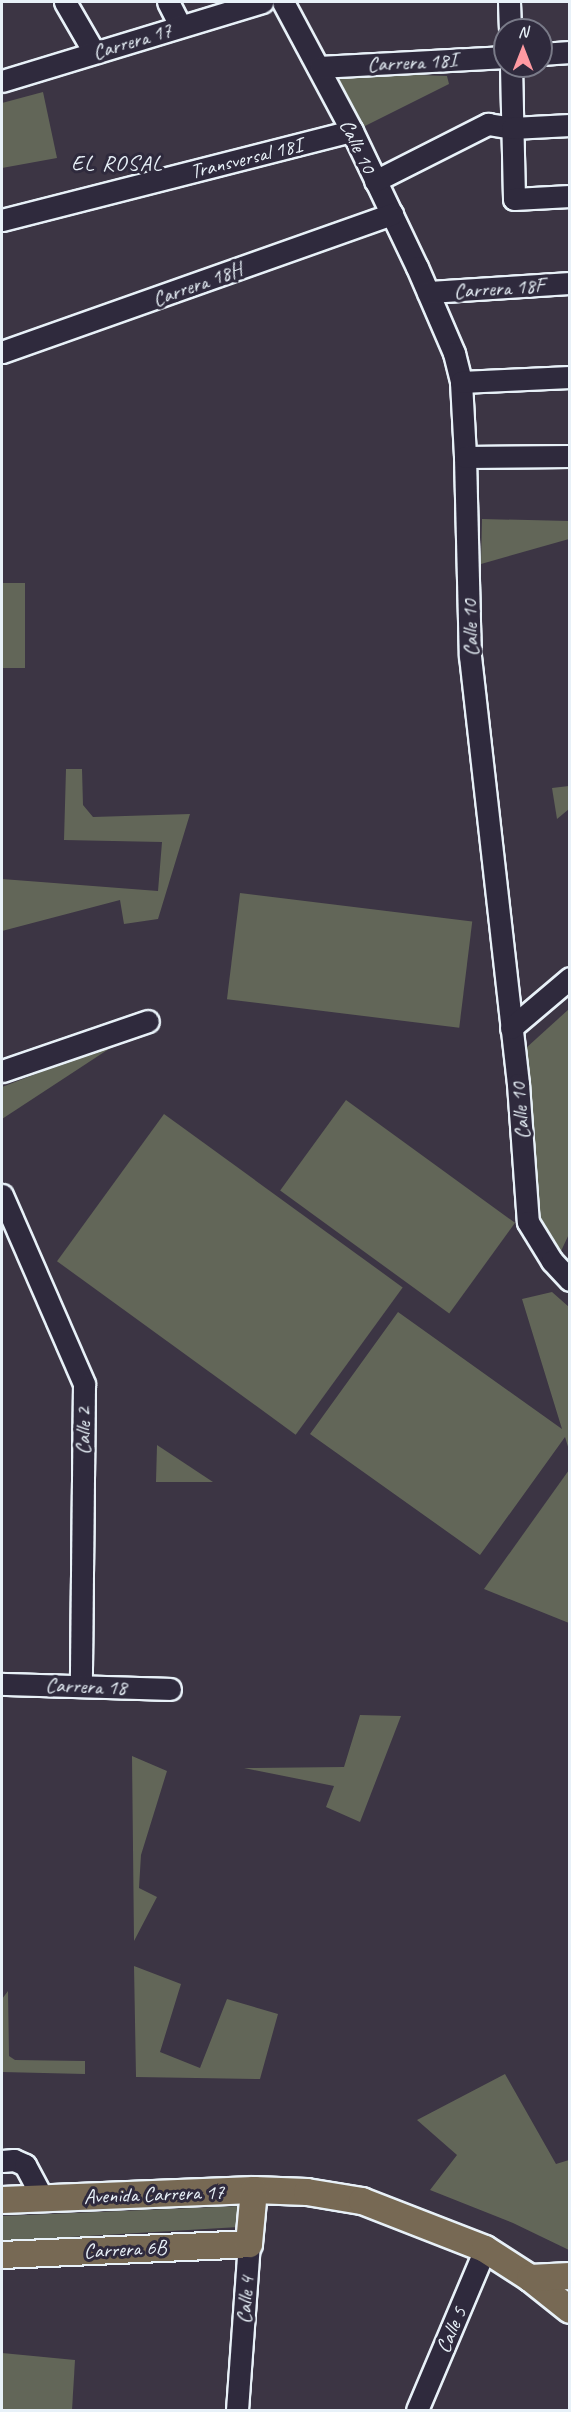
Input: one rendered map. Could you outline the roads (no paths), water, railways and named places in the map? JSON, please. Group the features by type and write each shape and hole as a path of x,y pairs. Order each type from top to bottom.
{"main road":[{"name":"Avenida Carrera 17","path":"2,2200 254,2190 307,2192 362,2201 485,2249 530,2278 570,2310"},
{"name":"Calle 4","path":"249,2244 254,2190"},
{"name":"Carrera 6B","path":"2,2255 249,2244"},
{"path":"530,2278 570,2276"}],"street":[{"path":"65,2 94,52"},
{"path":"168,2 180,26"},
{"name":"Carrera 17","path":"2,78 262,2"},
{"name":"Calle 10","path":"283,2 352,131 428,292 454,353 460,382 465,458 470,656 518,1084 528,1222 552,1261 569,1279"},
{"path":"509,2 510,18"},
{"path":"553,53 570,52"},
{"name":"Carrera 18I","path":"320,68 493,58"},
{"path":"511,78 514,199 570,196"},
{"path":"375,181 488,124 512,128 570,125"},
{"name":"Transversal 18I","path":"2,220 352,131"},
{"name":"Carrera 18H","path":"2,352 392,214"},
{"name":"Carrera 18F","path":"428,292 570,283"},
{"path":"460,382 570,377"},
{"path":"465,458 570,456"},
{"path":"511,1028 570,978"},
{"path":"2,1071 148,1021"},
{"name":"Calle 2","path":"2,1195 84,1384 81,1684"},
{"name":"Carrera 18","path":"2,1684 81,1684 170,1689"},
{"path":"2,2161 14,2160 25,2165 43,2199"},
{"name":"Calle 4","path":"237,2410 249,2244"},
{"name":"Calle 5","path":"417,2410 485,2249"}],"district":[{"name":"EL ROSAL","path":"117,164"}]}
